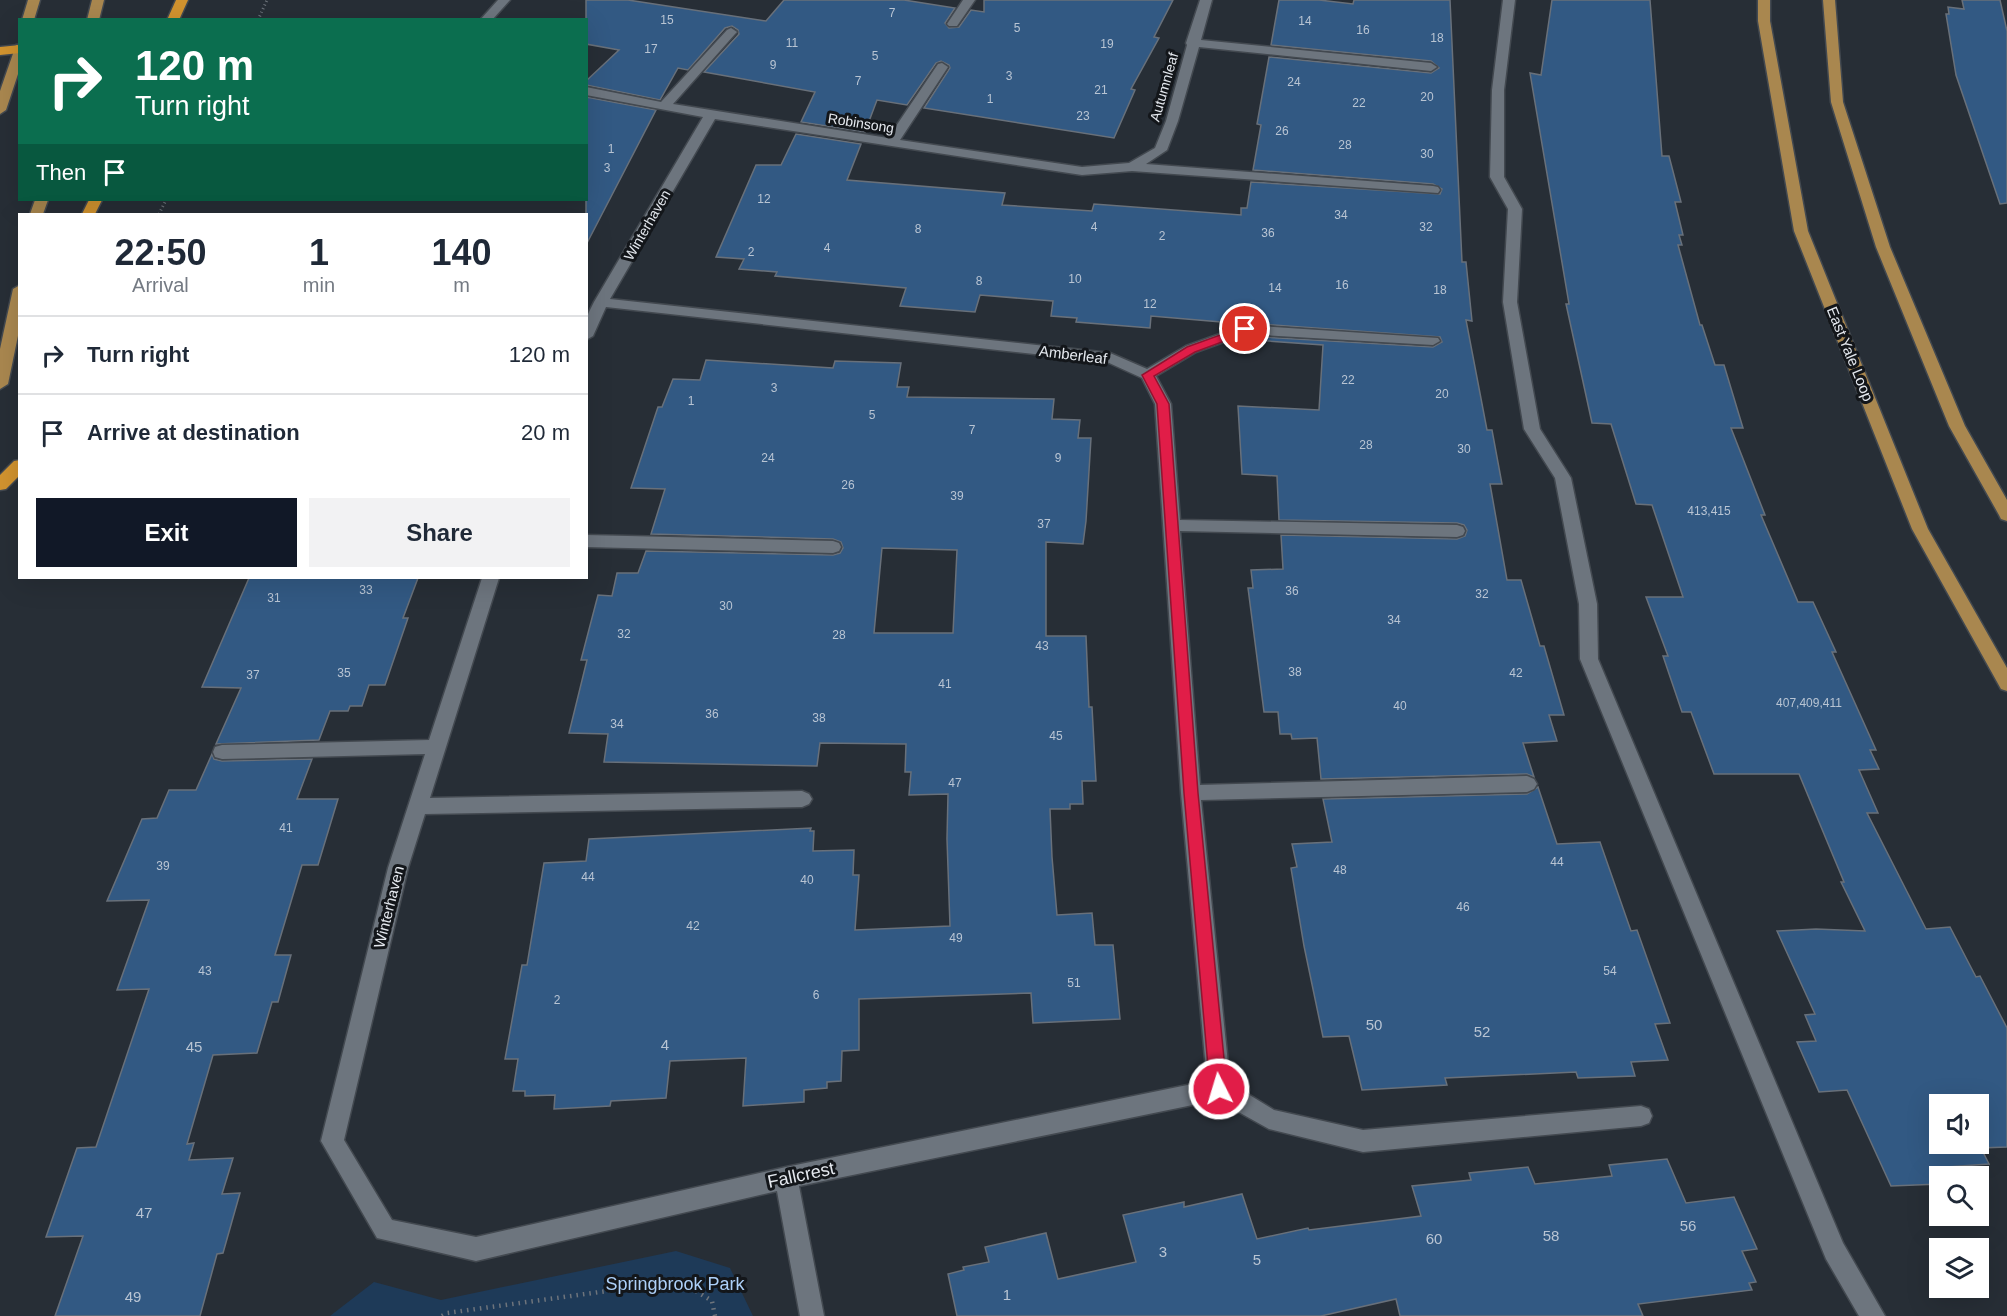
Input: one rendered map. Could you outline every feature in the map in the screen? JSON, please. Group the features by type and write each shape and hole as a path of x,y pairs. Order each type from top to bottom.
{"highway":[{"path":"174,18 182,0"},
{"path":"0,51 18,49"},
{"path":"0,485 18,467"}],"main road":[{"path":"29,18 34,0"},
{"path":"94,18 98,0"},
{"name":"East Yale Loop","path":"1764,0 1764,21 1801,231 1920,529 2007,684"},
{"path":"1829,0 1837,102 1883,247 1957,426 2007,515"},
{"path":"0,110 18,52"},
{"path":"0,384 18,298"}],"street":[{"path":"487,18 504,0"},
{"path":"953,24 969,0"},
{"name":"Autumnleaf","path":"1132,167 1161,150 1172,121 1192,43 1206,0"},
{"path":"1509,0 1498,90 1497,177 1515,209 1510,302 1532,429 1563,478 1588,604 1588,659 1834,1251 1873,1316"},
{"path":"664,106 731,32"},
{"path":"1192,43 1431,67"},
{"path":"891,142 942,67"},
{"name":"Robinsong","path":"588,92 711,115 1082,171 1132,167 1433,190"},
{"name":"Winterhaven","path":"588,330 601,302 711,115"},
{"name":"Amberleaf","path":"601,302 1110,358 1148,375"},
{"path":"1433,341 1245,329 1191,349 1148,375 1163,404 1191,793 1219,1089 1269,1119 1363,1141 1641,1116"},
{"path":"1171,525 1457,531"},
{"path":"588,541 833,547"},
{"name":"Winterhaven","path":"385,1230 332,1141 398,867 490,579"},
{"path":"222,752 435,747"},
{"path":"1191,793 1527,784"},
{"path":"417,806 802,799"},
{"name":"Fallcrest","path":"385,1230 476,1249 786,1178 1219,1089"},
{"path":"786,1178 812,1316"}],"path":[{"path":"259,18 267,0"},
{"path":"442,1316 447,1313 680,1281 712,1301 716,1316"}],"green space":[{"name":"Springbrook Park","path":"676,1251 730,1268 753,1316 330,1316 374,1282 441,1300"}],"building":[{"path":"586,0 628,0 766,21 784,0 904,0 955,8 945,23 949,28 959,27 971,10 984,12 984,0 1173,0 1154,37 1159,38 1131,89 1135,90 1114,138 924,108 950,68 941,61 936,63 907,105 877,100 865,132 801,122 815,92 704,72 739,34 738,30 732,26 725,28 688,70 678,68 660,100 588,85 588,79 619,50 588,44 588,18 586,18"},
{"path":"1279,0 1319,0 1353,4 1354,0 1450,0 1462,262 1466,262 1472,321 1466,320 1487,430 1492,430 1502,484 1490,484 1507,580 1521,580 1540,646 1544,646 1564,715 1549,715 1557,741 1523,743 1534,777 1527,774 1321,779 1317,738 1292,739 1291,734 1280,734 1278,712 1264,712 1248,588 1253,588 1251,570 1283,569 1281,535 1457,539 1465,536 1467,530 1464,525 1457,523 1279,520 1277,476 1242,474 1238,406 1319,410 1323,345 1240,339 1246,336 1433,347 1442,342 1440,337 1245,323 1233,327 1233,323 1151,316 1150,328 1076,322 1077,318 1051,316 1053,301 980,295 975,312 900,306 906,288 775,276 777,272 739,269 744,259 716,257 756,165 781,165 796,134 861,144 847,180 1005,193 1002,205 1092,211 1094,204 1241,215 1241,208 1247,208 1251,182 1440,194 1442,189 1433,184 1253,170 1261,125 1257,124 1269,57 1431,73 1439,68 1431,61 1271,45"},
{"path":"1552,0 1650,0 1662,156 1669,156 1681,202 1675,202 1683,235 1679,235 1682,245 1678,245 1700,325 1702,325 1715,365 1724,365 1743,428 1731,428 1765,515 1761,515 1798,602 1813,602 1836,652 1832,652 1876,750 1870,750 1879,769 1859,770 1878,813 1867,813 1926,929 1950,927 1976,977 1980,976 2007,1028 2007,1147 1989,1148 1989,1094 1929,1094 1929,1154 1984,1154 1989,1164 1929,1166 1929,1184 1891,1186 1847,1090 1819,1092 1797,1042 1816,1041 1805,1015 1815,1014 1777,931 1816,929 1865,931 1841,882 1844,882 1799,774 1714,774 1691,712 1682,712 1663,656 1668,656 1646,597 1683,597 1652,505 1636,504 1611,424 1592,423 1566,304 1569,304 1530,73 1541,75"},
{"path":"1962,0 2000,0 2007,31 2007,203 2000,204 1956,75 1946,14 1949,14 1948,7 1964,9"},
{"path":"588,97 656,110 588,241 588,213 586,213"},
{"path":"706,360 833,368 835,361 901,363 897,387 909,387 907,397 1054,399 1052,419 1080,420 1078,438 1091,438 1083,544 1046,542 1046,636 1086,636 1089,707 1092,707 1096,781 1082,781 1083,804 1070,804 1070,809 1050,809 1052,857 1057,915 1092,913 1095,945 1113,945 1120,1019 1033,1023 1031,993 859,999 859,1050 842,1051 841,1081 827,1082 827,1088 804,1090 804,1102 743,1106 746,1058 670,1061 666,1098 611,1101 610,1106 554,1109 555,1095 525,1096 525,1091 513,1091 518,1059 505,1059 522,965 527,965 544,863 586,861 589,839 811,828 810,831 814,831 813,851 854,850 853,875 859,875 855,930 950,926 948,794 909,795 911,772 905,772 906,744 820,743 817,766 604,762 608,734 569,733 587,660 581,660 598,595 612,596 617,573 638,573 646,551 833,555 840,553 843,548 841,542 833,539 651,534 665,489 631,488 658,407 662,407 673,379 700,380","holes":["882,548 957,550 953,633 874,633"]},
{"path":"249,579 418,579 403,618 408,618 385,685 369,685 362,706 350,706 348,711 330,711 319,740 216,744 241,688 202,687"},
{"path":"212,754 214,759 222,761 312,759 297,799 338,799 318,865 302,865 275,955 291,955 278,1002 272,1002 257,1053 213,1055 187,1144 194,1143 189,1160 233,1158 222,1194 240,1193 223,1253 217,1254 200,1316 55,1316 83,1236 46,1237 77,1148 96,1147 149,989 117,990 149,900 107,901 142,819 157,818 169,790 196,790"},
{"path":"1538,787 1557,844 1600,842 1631,931 1637,930 1670,1023 1655,1024 1668,1060 1631,1062 1635,1076 1578,1078 1576,1072 1445,1078 1447,1085 1362,1090 1349,1036 1323,1037 1291,868 1297,867 1292,844 1332,842 1323,799 1527,794"},
{"path":"1667,1159 1686,1203 1734,1197 1757,1249 1742,1251 1756,1282 1749,1283 1752,1290 1638,1304 1643,1316 1400,1316 1396,1299 1321,1316 957,1316 948,1274 964,1270 963,1267 989,1262 985,1247 1046,1233 1058,1279 1136,1262 1123,1215 1184,1202 1184,1207 1242,1194 1257,1239 1308,1228 1309,1230 1421,1216 1412,1186 1471,1180 1469,1173 1528,1167 1535,1184 1612,1176 1609,1165"}],"route":[{"path":"1219,1089 1191,793 1163,404 1148,375 1191,349 1245,329"}]}
